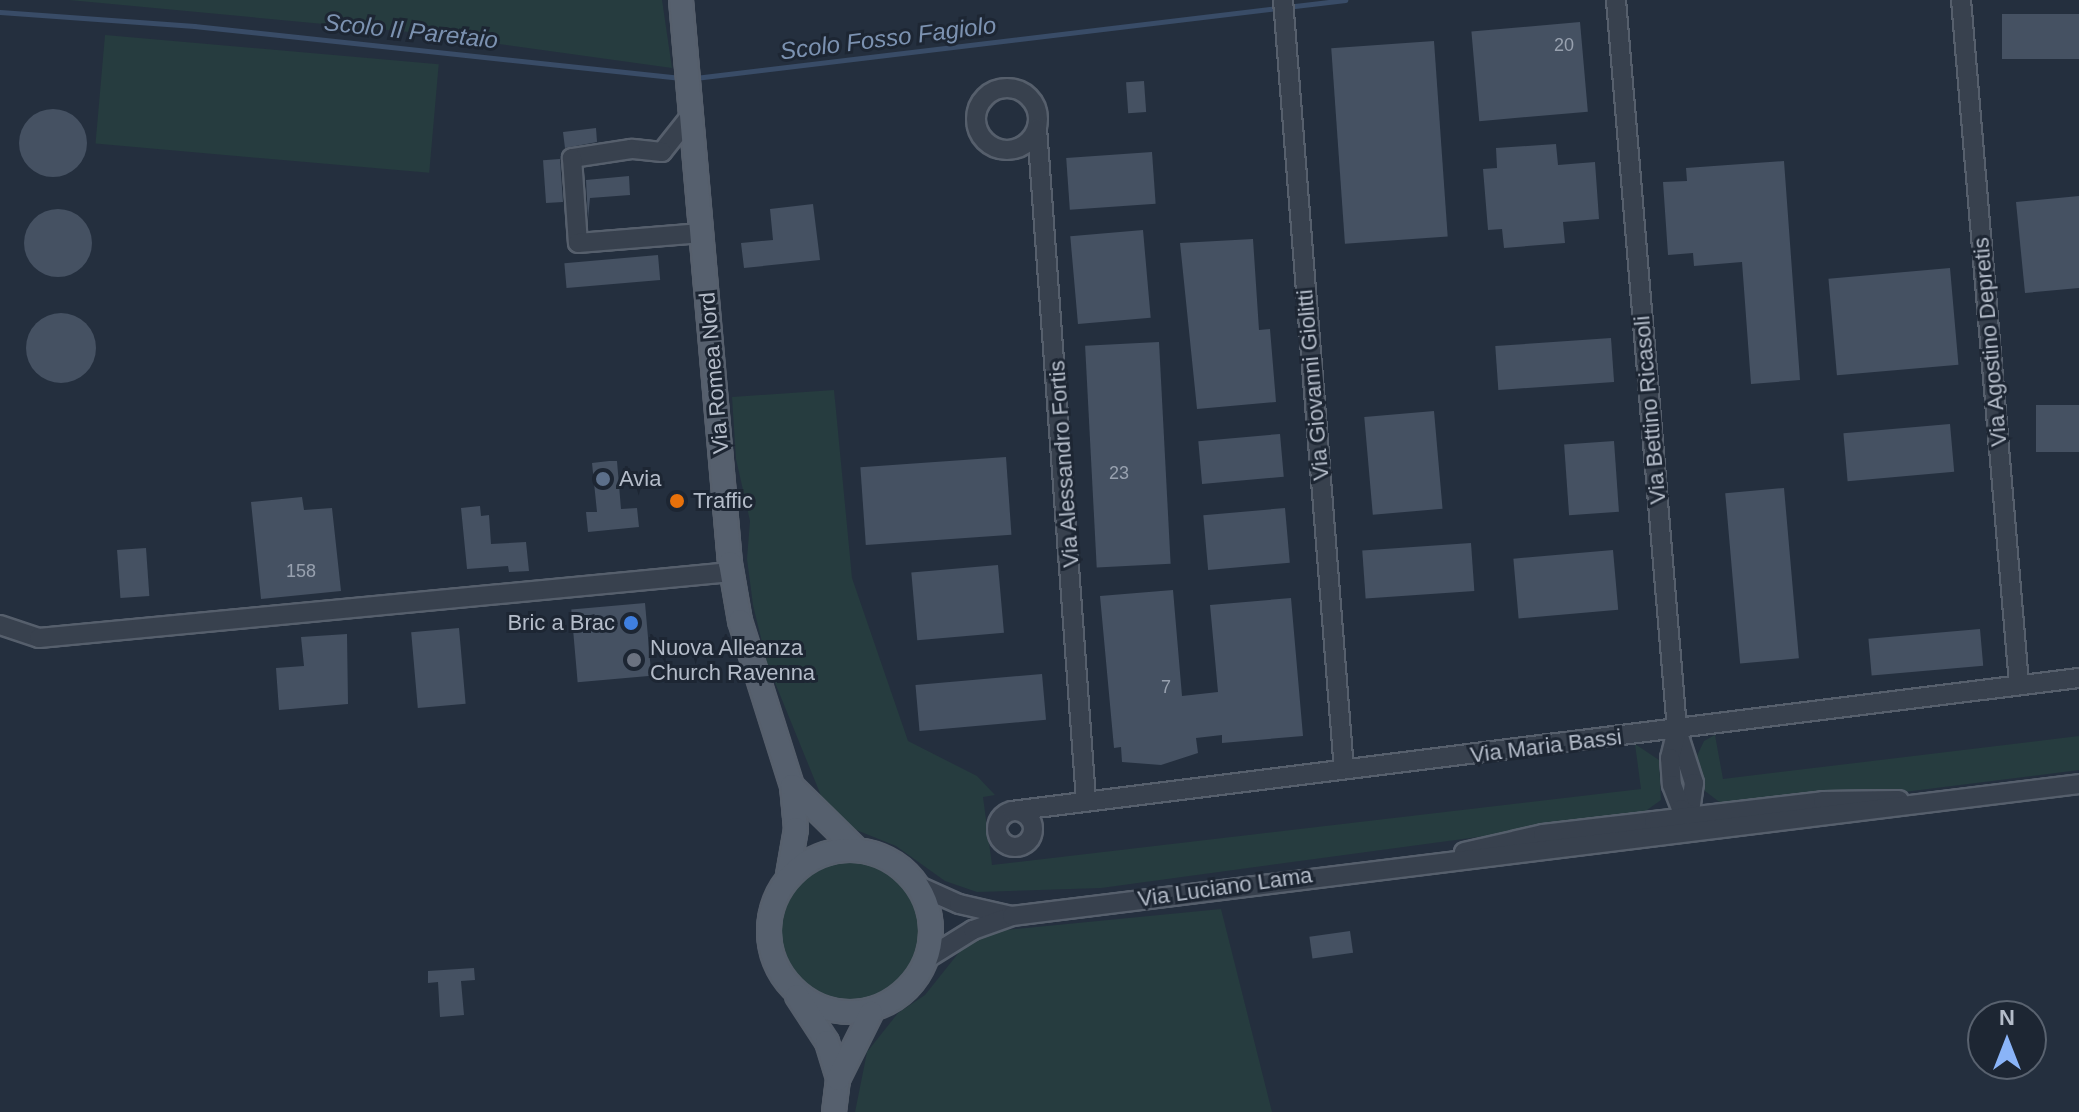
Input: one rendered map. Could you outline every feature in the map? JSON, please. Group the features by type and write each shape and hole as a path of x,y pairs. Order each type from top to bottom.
{"main road":[{"name":"Via Romea Nord","path":"681,0 731,572 740,621 792,786 796,829 788,875"},
{"name":"Via Romea Nord","path":"792,786 856,849"},
{"path":"834,1112 838,1079 871,1013 909,988 928,958 933,922 923,888 894,861 856,849 815,854 788,875 771,906 769,942 778,970 827,1042 838,1079"},
{"path":"797,995 827,1009 871,1013"}],"street":[{"name":"Via Giovanni Giolitti","path":"1283,0 1344,770"},
{"name":"Via Agostino Depretis","path":"1961,0 2019,683"},
{"name":"Via Bettino Ricasoli","path":"1616,2 1677,730 1694,783 1691,816"},
{"path":"692,105 662,152 631,149 572,158 578,243 702,233"},
{"name":"Via Alessandro Fortis","path":"1037,128 1086,800"},
{"path":"0,625 39,638 731,572"},
{"name":"Via Maria Bassi","path":"1012,811 1677,730 2019,683 2079,678"},
{"path":"1677,730 1670,758 1672,785 1681,809 1691,816"},
{"path":"1694,783 1699,799 1721,813"},
{"name":"Via Luciano Lama","path":"928,958 973,930 1012,916 1439,860 1552,851 2079,784"},
{"path":"1654,821 1672,785"},
{"name":"Via Luciano Lama","path":"1439,860 1543,834 1691,816 1823,801 1942,801"},
{"name":"Via Luciano Lama","path":"1691,816 1703,824 1801,813 1831,817"},
{"name":"Via Luciano Lama","path":"1552,851 1577,841 1688,826 1691,816"},
{"name":"Via Luciano Lama","path":"923,888 959,904 1012,916"}],"green space":[{"path":"69,0 662,0 672,68 420,33"},
{"path":"105,35 439,64 429,173 96,144"},
{"path":"834,390 852,578 908,741 977,776 995,795 983,797 992,865 1641,789 1635,744 1659,760 1661,800 1640,815 1101,888 977,892 945,881 896,846 839,823 826,808 767,663 753,605 747,559 750,521 736,459 732,397"},
{"path":"1715,735 1723,779 2079,736 2079,770 1904,792 1722,804 1701,788 1695,760 1704,741"},
{"path":"850,861 877,866 900,881 915,904 920,931 915,958 900,981 877,996 850,1001 823,996 800,981 785,958 780,931 785,904 800,881 823,866"},
{"path":"1221,909 1272,1112 855,1112 867,1052 898,1013 925,995 968,941 1005,930"}],"building":[{"path":"2002,14 2079,14 2079,59 2002,59"},
{"path":"1580,22 1588,112 1479,121 1471,31"},
{"path":"1434,41 1448,237 1345,244 1331,48"},
{"path":"1144,81 1146,112 1128,113 1126,82"},
{"path":"46,109 60,109 72,114 82,124 87,143 82,162 72,172 60,177 46,177 34,172 24,162 19,150 19,136 24,124 34,114"},
{"path":"596,128 597,142 565,148 563,132"},
{"path":"1556,144 1558,165 1595,162 1599,219 1563,222 1565,243 1504,248 1502,229 1488,230 1483,169 1497,168 1496,148"},
{"path":"1152,152 1156,204 1070,210 1066,158"},
{"path":"560,159 563,202 546,203 543,160"},
{"path":"1784,161 1800,380 1751,384 1742,262 1694,266 1693,253 1668,255 1663,182 1687,181 1686,168"},
{"path":"629,176 630,195 590,198 588,219 586,180"},
{"path":"2079,196 2079,288 2025,293 2016,202"},
{"path":"813,204 820,260 744,268 741,243 773,240 770,209"},
{"path":"51,209 65,209 77,214 87,224 92,243 87,262 77,272 65,277 51,277 39,272 29,262 24,250 24,236 29,224 39,214"},
{"path":"1143,230 1151,318 1078,324 1070,236"},
{"path":"1253,239 1259,330 1270,329 1276,402 1197,409 1180,243"},
{"path":"658,255 660,280 567,288 564,263"},
{"path":"1950,268 1958,365 1837,375 1828,279"},
{"path":"61,313 80,319 90,329 96,348 90,367 80,377 61,383 42,377 32,367 26,348 32,329 42,319"},
{"path":"1611,338 1614,382 1498,390 1495,346"},
{"path":"1159,342 1171,564 1097,568 1085,346"},
{"path":"2036,405 2079,405 2079,452 2036,452"},
{"path":"1434,411 1443,509 1373,515 1364,417"},
{"path":"1950,424 1954,472 1848,481 1843,433"},
{"path":"1280,434 1284,477 1202,484 1198,441"},
{"path":"1614,441 1619,512 1569,515 1564,444"},
{"path":"1006,457 1011,535 866,545 860,467"},
{"path":"617,461 621,509 637,508 639,527 588,532 586,512 597,512 592,463"},
{"path":"1784,488 1799,658 1740,663 1725,493"},
{"path":"302,497 304,510 332,508 341,591 261,599 251,502"},
{"path":"480,506 481,516 489,515 491,544 526,542 529,571 509,572 508,566 467,569 461,508"},
{"path":"1285,508 1290,563 1208,570 1203,515"},
{"path":"1471,543 1474,591 1366,598 1362,551"},
{"path":"146,548 149,596 120,598 117,550"},
{"path":"1613,550 1618,610 1519,618 1513,559"},
{"path":"998,565 1004,633 917,640 911,573"},
{"path":"1173,590 1182,696 1218,692 1210,605 1291,598 1303,736 1222,743 1222,735 1196,738 1198,753 1161,765 1122,762 1121,747 1114,748 1100,596"},
{"path":"645,603 651,676 578,682 571,609"},
{"path":"459,628 466,704 418,708 411,632"},
{"path":"1980,629 1983,666 1872,676 1868,639"},
{"path":"347,634 348,704 279,710 276,668 304,666 301,637"},
{"path":"1042,674 1046,720 919,731 915,685"},
{"path":"1350,931 1353,953 1312,958 1309,937"},
{"path":"474,968 475,980 461,981 464,1015 440,1017 438,982 428,983 428,971"}],"waterway":[{"name":"Scolo Fosso Fagiolo","path":"695,78 1345,0"},
{"name":"Scolo Il Paretaio","path":"0,12 194,26 681,78"}],"place":[{"name":"Avia","path":"603,479"},
{"name":"Traffic","path":"677,501"},
{"name":"Bric a Brac","path":"631,623"},
{"name":"Nuova Alleanza Church Ravenna","path":"634,660"}]}
